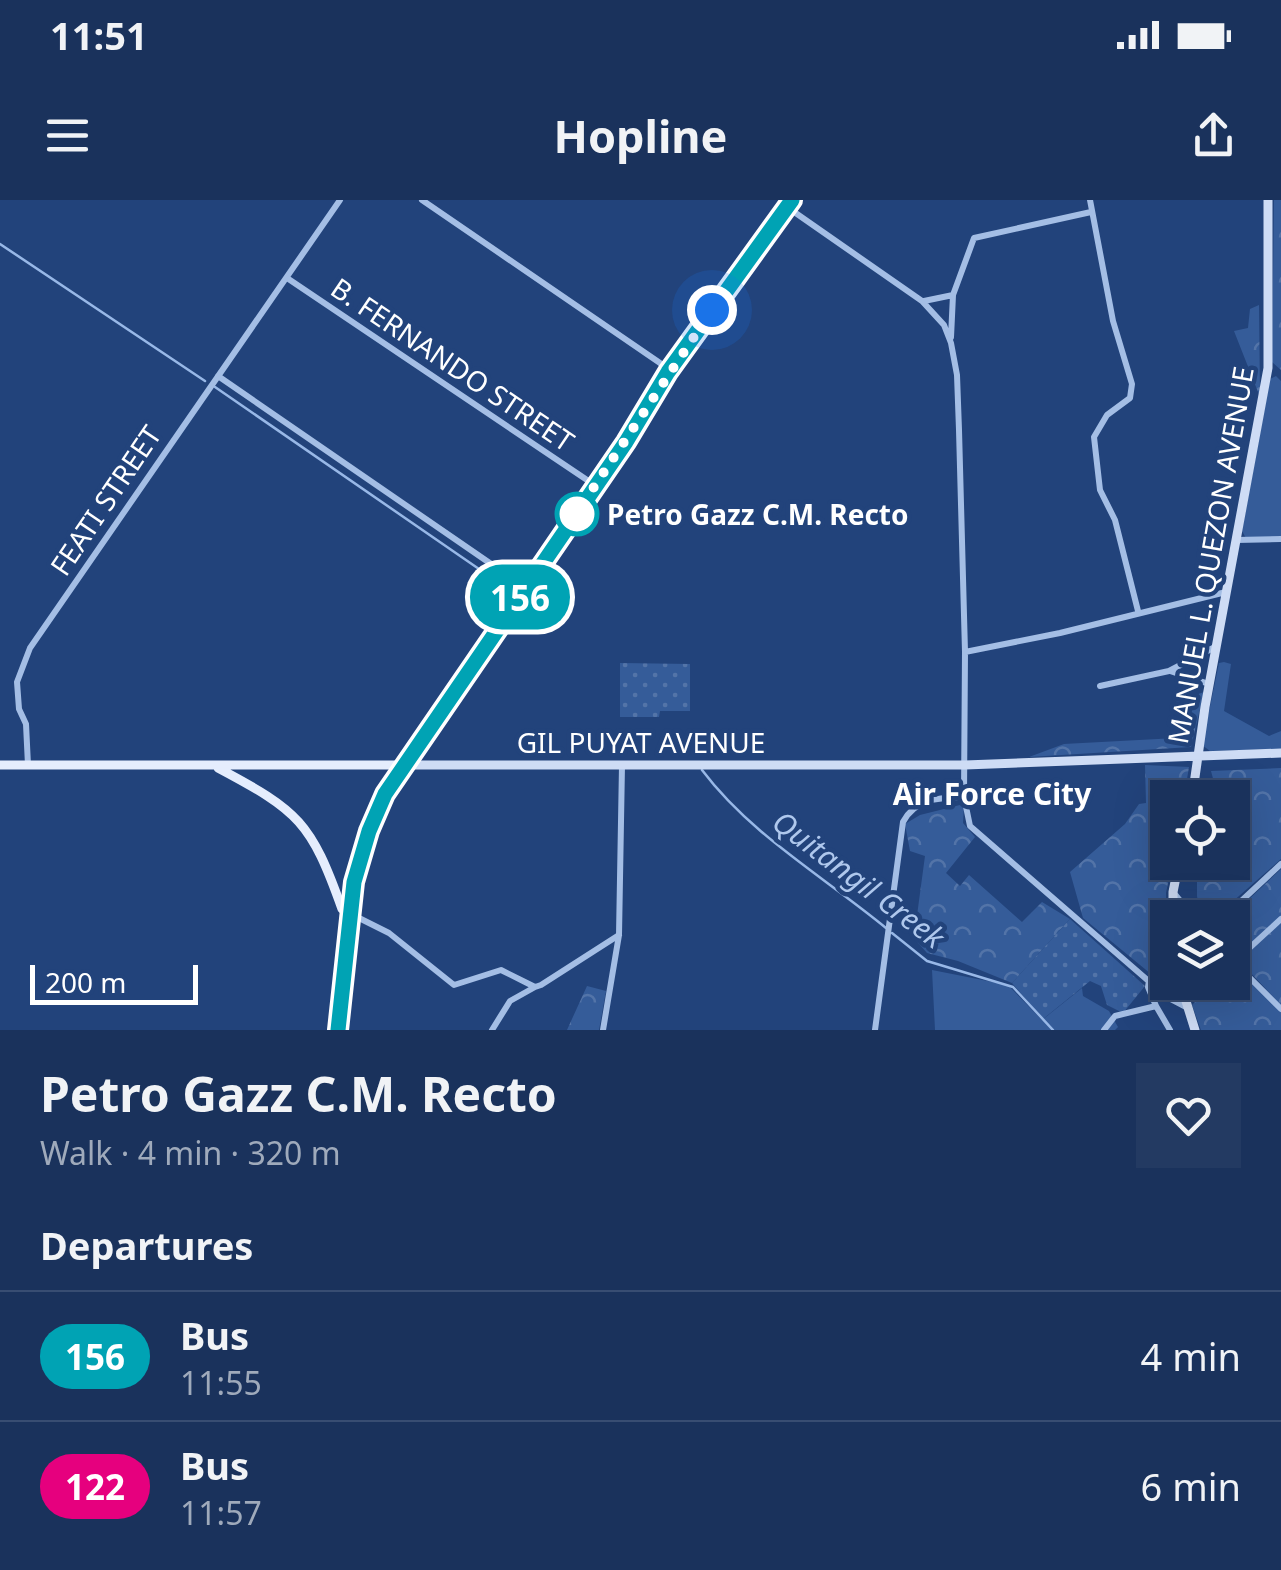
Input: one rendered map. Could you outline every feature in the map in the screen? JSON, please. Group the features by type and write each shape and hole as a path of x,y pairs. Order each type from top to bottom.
{"main road":[{"name":"MANUEL L. QUEZON AVENUE","path":"1194,780 1268,368 1268,200"},
{"path":"338,1030 356,872 369,831 403,765 596,486 668,372 789,203"},
{"path":"1268,368 1280,372"},
{"name":"GIL PUYAT AVENUE","path":"0,765 965,765 1281,753"},
{"path":"216,767 270,796 292,813 314,841 342,910 350,914"},
{"path":"1172,900 1175,880"},
{"path":"1185,1000 1195,1030"}],"street":[{"name":"FEATI STREET","path":"28,765 26,724 17,695 25,657 340,200"},
{"path":"422,200 668,372"},
{"path":"1090,200 1113,321 1132,384 1130,398 1107,415 1094,437 1100,490 1115,520 1138,611"},
{"path":"789,203 922,301 944,326 951,343 957,375 965,652 964,797 970,826 1167,997 1187,1005 1192,1000"},
{"path":"951,343 952,295 974,238 1092,212"},
{"name":"B. FERNANDO STREET","path":"287,278 596,486"},
{"path":"922,301 952,295"},
{"path":"218,376 526,588"},
{"path":"1236,540 1281,538"},
{"path":"965,652 1226,592"},
{"path":"1100,686 1169,671 1216,647"},
{"path":"1169,671 1209,684"},
{"path":"603,1030 616,968 622,766"},
{"path":"875,1030 904,818 932,798 964,797"},
{"path":"1242,900 1281,864"},
{"path":"1172,892 1179,900"},
{"path":"350,914 394,937 449,984 500,970 535,987"},
{"path":"1250,947 1281,919"},
{"path":"492,1030 510,1001 582,961 618,935"},
{"path":"1250,979 1281,1009"},
{"path":"1149,981 1156,1006 1170,1030"},
{"path":"1104,1030 1115,1016 1156,1006"}],"green space":[{"path":"1274,200 1281,200 1281,370 1272,362"},
{"path":"1259,305 1260,397 1234,331 1248,328 1250,309"},
{"path":"1276,376 1281,381 1281,536 1247,540 1242,531 1270,379"},
{"path":"620,663 690,664 690,711 660,711 659,717 620,717"},
{"path":"1219,663 1231,664 1224,711 1269,736 1281,731 1281,749 1210,751 1202,745"},
{"path":"1204,692 1191,747 1029,757 1064,744 1177,738 1176,702"},
{"path":"1145,765 1189,767 1187,780 1150,780 1150,880 1169,880 1166,900 1150,900 1150,973 1083,918 1070,872 1125,824 1139,804 1146,803"},
{"path":"1281,768 1281,859 1234,900 1198,900 1197,880 1250,880 1250,780 1213,780 1211,771"},
{"path":"964,804 963,823 975,837 946,873 960,886 969,875 1022,922 1042,902 1070,919 1012,983 927,953 914,938 925,856 910,851 905,824 920,815"},
{"path":"1281,869 1281,1005 1250,972 1248,900"},
{"path":"1070,919 1145,986 1123,1013 1107,1005 1101,986 1090,981 1043,1019 1012,983"},
{"path":"932,970 1008,985 1042,1020 1082,988 1083,996 1109,1011 1118,1027 935,1030"},
{"path":"1250,981 1281,1010 1281,1030 1201,1030 1192,1005 1197,1000 1250,1000"},
{"path":"587,986 606,991 599,1030 567,1030"}],"waterway":[{"name":"Quitangil Creek","path":"0,244 205,381"},
{"name":"Quitangil Creek","path":"215,387 508,589"},
{"name":"Quitangil Creek","path":"702,770 765,835 886,928"},
{"name":"Quitangil Creek","path":"892,933 927,961 1013,987 1053,1030"}],"bus line":[{"name":"156","path":"338,1030 354,882 385,794 626,442 668,372 792,200"}],"place":[{"name":"Petro Gazz C.M. Recto","path":"577,514"}],"district":[{"name":"Air Force City","path":"992,793"}],"route":[{"path":"577,514 570,523 712,310"}]}
